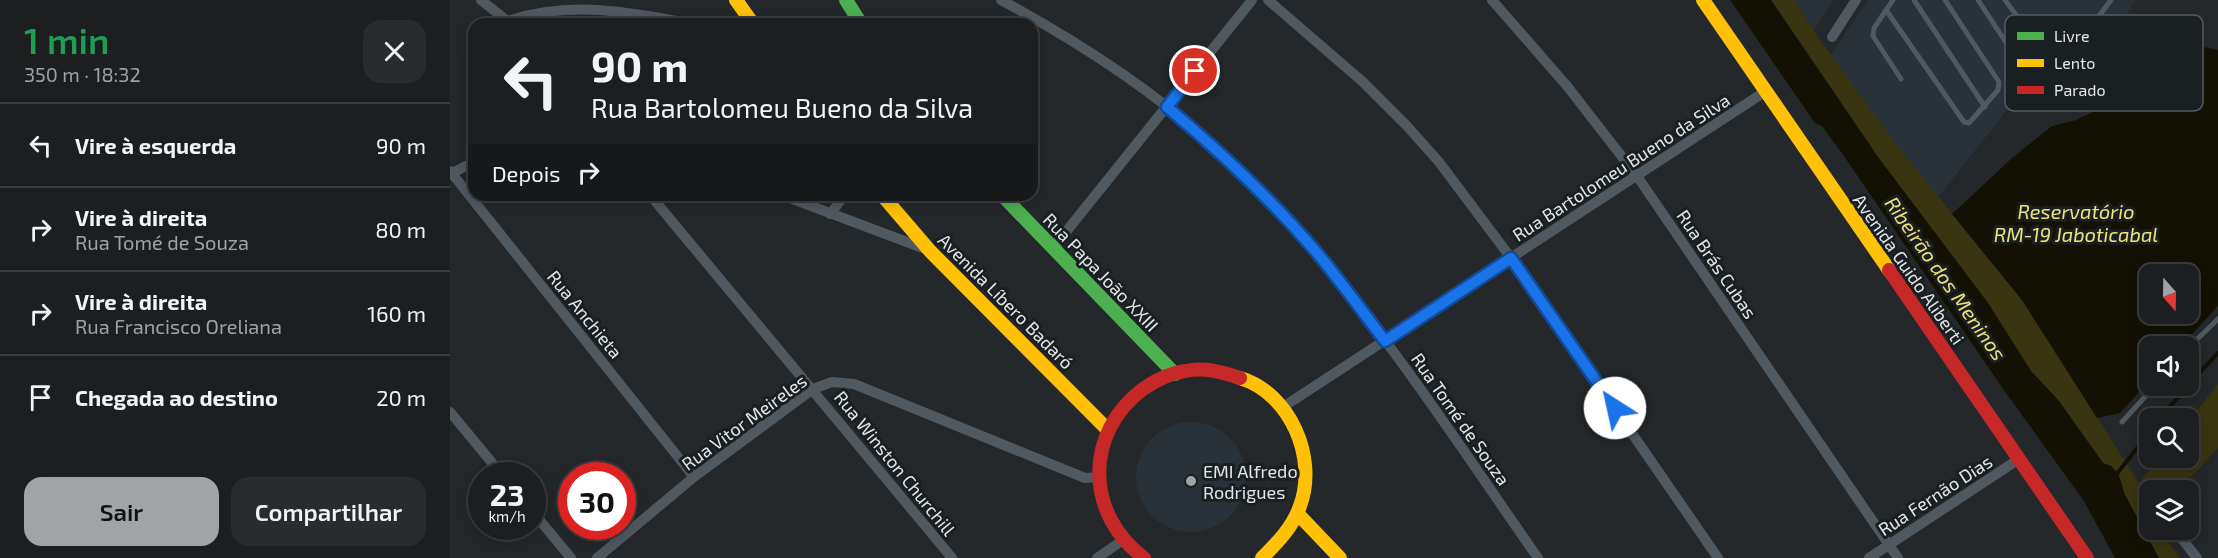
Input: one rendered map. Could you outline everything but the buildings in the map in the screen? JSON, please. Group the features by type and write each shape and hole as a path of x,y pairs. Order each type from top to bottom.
{"street":[{"path":"481,0 504,18"},
{"path":"736,0 749,18"},
{"name":"Rua Tomé de Souza","path":"1001,0 1035,18"},
{"path":"1053,248 1252,0"},
{"path":"1268,0 1363,82 1439,162 1511,258 1718,558"},
{"name":"Rua Brás Cubas","path":"1492,0 1567,86 1637,176 1898,558"},
{"name":"Avenida Guido Aliberti","path":"1703,0 2087,558"},
{"path":"1832,37 1856,0"},
{"path":"850,2 858,18"},
{"path":"517,18 526,13 551,8 583,7 660,18"},
{"name":"Rua Tomé de Souza","path":"1038,20 1167,107 1209,142 1287,220 1318,255 1385,341 1538,558"},
{"name":"Rua Bartolomeu Bueno da Silva","path":"1284,407 1766,92"},
{"path":"451,172 468,165"},
{"name":"Rua Anchieta","path":"451,172 468,193"},
{"name":"Rua Anchieta","path":"474,201 694,477"},
{"name":"Rua Winston Churchill","path":"656,201 952,558"},
{"path":"797,201 930,251"},
{"path":"830,214 840,201"},
{"name":"Avenida Líbero Badaró","path":"887,201 930,251 1108,430"},
{"name":"Rua Papa João XXIII","path":"1008,201 1175,374"},
{"path":"1144,558 1123,540 1105,510 1099,477 1100,455 1108,430 1119,411 1139,391 1163,377 1191,370 1219,370 1247,379 1271,394 1284,407 1301,439 1306,464 1305,490 1298,514 1282,538 1262,558"},
{"name":"Rua Vitor Meireles","path":"597,558 694,477 813,389 832,382 854,384 1085,478 1099,477"},
{"path":"450,412 491,462"},
{"name":"Rua Fernão Dias","path":"1869,558 2019,459"},
{"path":"1298,514 1340,558"},
{"path":"546,528 571,558"},
{"path":"1097,558 1123,540"},
{"path":"2183,540 2197,558"}],"lane":[{"path":"1893,0 1874,28 1873,36 1901,79"},
{"path":"1914,0 1985,107"},
{"path":"1886,10 1964,122 1970,123 2000,87 1999,82 1945,0"},
{"path":"1978,0 2005,40"},
{"path":"2006,0 2017,15"},
{"path":"2100,15 2111,0"},
{"path":"2199,337 2218,319"},
{"path":"2122,423 2146,396"}],"shaded area":[{"path":"1771,0 1794,0 1895,143 2022,300 2139,483 2139,521 2125,495 2118,473 2111,466 2103,463 2059,401 2031,371 1988,303 1878,157"},
{"path":"1794,0 1834,0 1813,30"},
{"path":"1868,0 2136,0 2125,15 2005,15 2006,111 1936,200 1826,62"},
{"path":"2218,384 2218,448 2191,477 2174,480 2142,480 2152,468 2199,468 2199,408"},
{"name":"EMI Alfredo Rodrigues","path":"1191,422 1212,426 1230,438 1242,456 1246,477 1242,498 1230,516 1212,528 1191,532 1170,528 1152,516 1140,498 1136,477 1140,456 1152,438 1170,426"},
{"path":"2149,540 2167,540 2180,558 2159,558"}],"water":[{"name":"Ribeirão dos Meninos","path":"1730,0 1771,0 1878,157 1988,303 2031,371 2059,401 2103,463 2111,466 2118,473 2125,495 2139,521 2139,540 2149,540 2159,558 2115,558 2084,501 2001,386 1846,159 1822,126 1815,123"},
{"name":"Reservatório RM-19 Jaboticabal","path":"2203,47 2218,50 2218,306 2190,336 2139,336 2139,392 2120,413 2097,418 2022,300 1952,214 2012,158 2052,126 2076,120 2095,111 2203,111"}],"waterway":[{"path":"2199,373 2218,353"},
{"path":"2169,408 2179,396"},
{"path":"2115,476 2139,446"}],"traffic: fast":[{"path":"846,0 857,18"},
{"path":"1008,201 1175,374"}],"traffic: slow":[{"path":"736,0 749,18"},
{"path":"1703,0 1889,270"},
{"path":"887,201 930,251 1108,430"},
{"path":"1240,378 1258,386 1286,412 1296,430 1305,468 1305,487 1297,514 1284,534 1262,558"},
{"path":"1298,514 1340,558"}],"traffic: jam":[{"path":"1889,270 2087,558"},
{"path":"1144,558 1125,540 1111,519 1102,497 1099,474 1102,450 1110,428 1124,407 1143,389 1169,375 1192,370 1206,370 1240,378"}],"place":[{"name":"EMI Alfredo Rodrigues","path":"1191,481"}],"route":[{"path":"1195,71 1167,107 1209,142 1287,220 1318,255 1385,341 1511,258 1615,408"}]}
